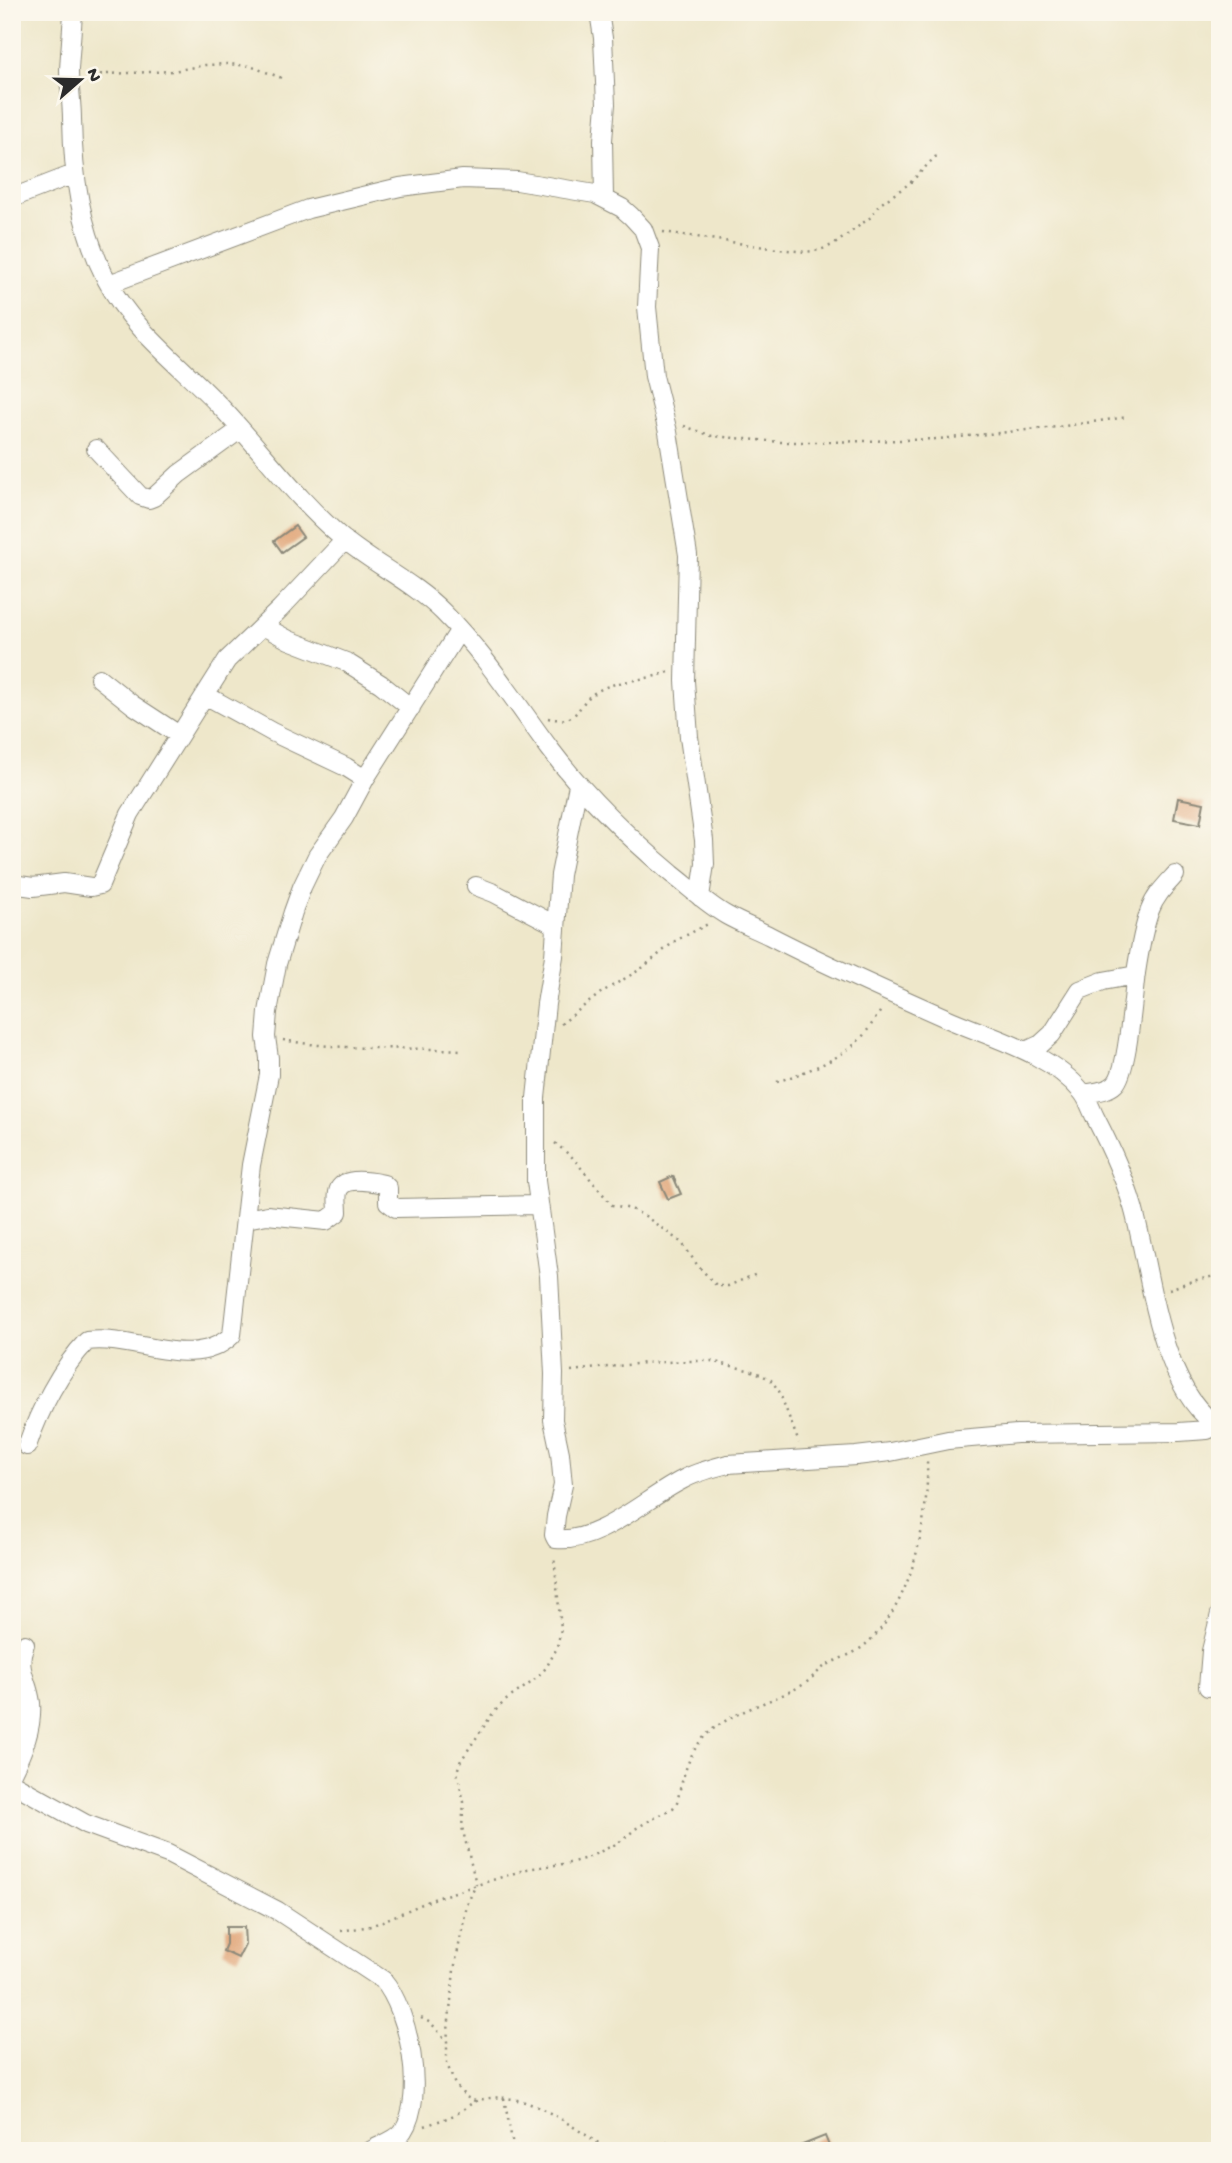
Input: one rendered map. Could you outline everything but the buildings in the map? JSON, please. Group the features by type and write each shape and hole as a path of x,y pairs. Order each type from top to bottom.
{"street":[{"path":"73,12 69,74 74,174 85,227 108,284 128,312 241,429 310,509 345,540 442,611 481,654 578,785 611,820 700,897 727,915 812,958 1026,1051 1065,1075 1084,1094 1116,1161 1132,1206 1166,1343 1179,1381 1192,1403 1218,1426"},
{"path":"599,12 606,104 603,140 604,198"},
{"path":"12,198 74,174"},
{"path":"108,284 308,209 400,187 463,179 517,181 595,194 622,208 643,229 650,247 647,307 654,376 688,555 685,664 689,737 704,840 705,864 700,897"},
{"path":"96,449 140,496 149,499 241,429"},
{"path":"12,884 33,887 64,883 91,887 100,884 130,814 227,660 345,540"},
{"path":"263,626 289,640 346,662 381,684 411,708"},
{"path":"27,1446 36,1421 58,1381 87,1341 108,1341 188,1354 229,1338 233,1330 251,1165 269,1075 265,1037 268,1012 277,964 302,887 317,856 344,818 365,779 459,631"},
{"path":"99,678 132,705 179,735"},
{"path":"205,695 365,779"},
{"path":"578,785 562,862 554,956 536,1098 538,1205 549,1276 554,1420 563,1485 556,1516 556,1539 589,1533 630,1514 682,1479 728,1464 890,1452 963,1438 1017,1434 1179,1432 1208,1430 1218,1426"},
{"path":"1084,1094 1108,1088 1120,1077 1136,975 1150,910 1157,894 1175,875"},
{"path":"476,886 555,925"},
{"path":"1026,1051 1041,1044 1052,1034 1080,990 1104,981 1136,975"},
{"path":"246,1219 267,1215 326,1221 338,1212 340,1188 343,1184 355,1181 384,1184 388,1188 388,1202 396,1209 538,1205"},
{"path":"1208,1687 1211,1651 1220,1614"},
{"path":"12,1773 31,1720 31,1704 20,1661 25,1643"},
{"path":"12,1783 86,1824 183,1862 278,1911 383,1980 391,1989 400,2009 413,2068 413,2100 408,2122 401,2134 370,2151"}],"path":[{"path":"69,74 173,71 228,64 250,66 282,78"},
{"path":"643,229 778,249 806,252 820,250 835,244 860,225 879,205 910,183 935,157 941,155"},
{"path":"664,418 712,436 782,442 830,442 939,439 1128,417"},
{"path":"523,712 558,720 568,719 576,715 588,698 597,691 612,685 659,676 685,664"},
{"path":"542,1039 602,992 641,969 675,941 727,915"},
{"path":"777,1082 823,1065 860,1039 894,994"},
{"path":"265,1037 309,1045 461,1051"},
{"path":"536,1126 572,1157 612,1205 631,1209 645,1216 682,1243 698,1266 717,1286 728,1286 759,1273"},
{"path":"1153,1294 1220,1275"},
{"path":"554,1374 643,1363 691,1361 712,1361 762,1374 771,1380 779,1391 804,1460"},
{"path":"320,1937 379,1923 476,1884 527,1869 578,1861 604,1852 638,1827 678,1804 680,1790 695,1748 706,1735 721,1724 799,1687 825,1666 856,1653 870,1642 888,1618 904,1592 918,1550 925,1498 926,1445"},
{"path":"475,2101 466,2097 456,2085 447,2064 447,2041 458,1945 467,1905 476,1884 462,1827 464,1802 457,1772 460,1762 492,1713 499,1705 533,1682 546,1668 557,1648 561,1629 554,1555 556,1539"},
{"path":"400,2009 432,2024 447,2041"},
{"path":"401,2134 455,2114 475,2101 504,2098 528,2103 561,2119 612,2151"},
{"path":"504,2098 514,2151"},
{"path":"639,2151 670,2142 738,2151"}]}
